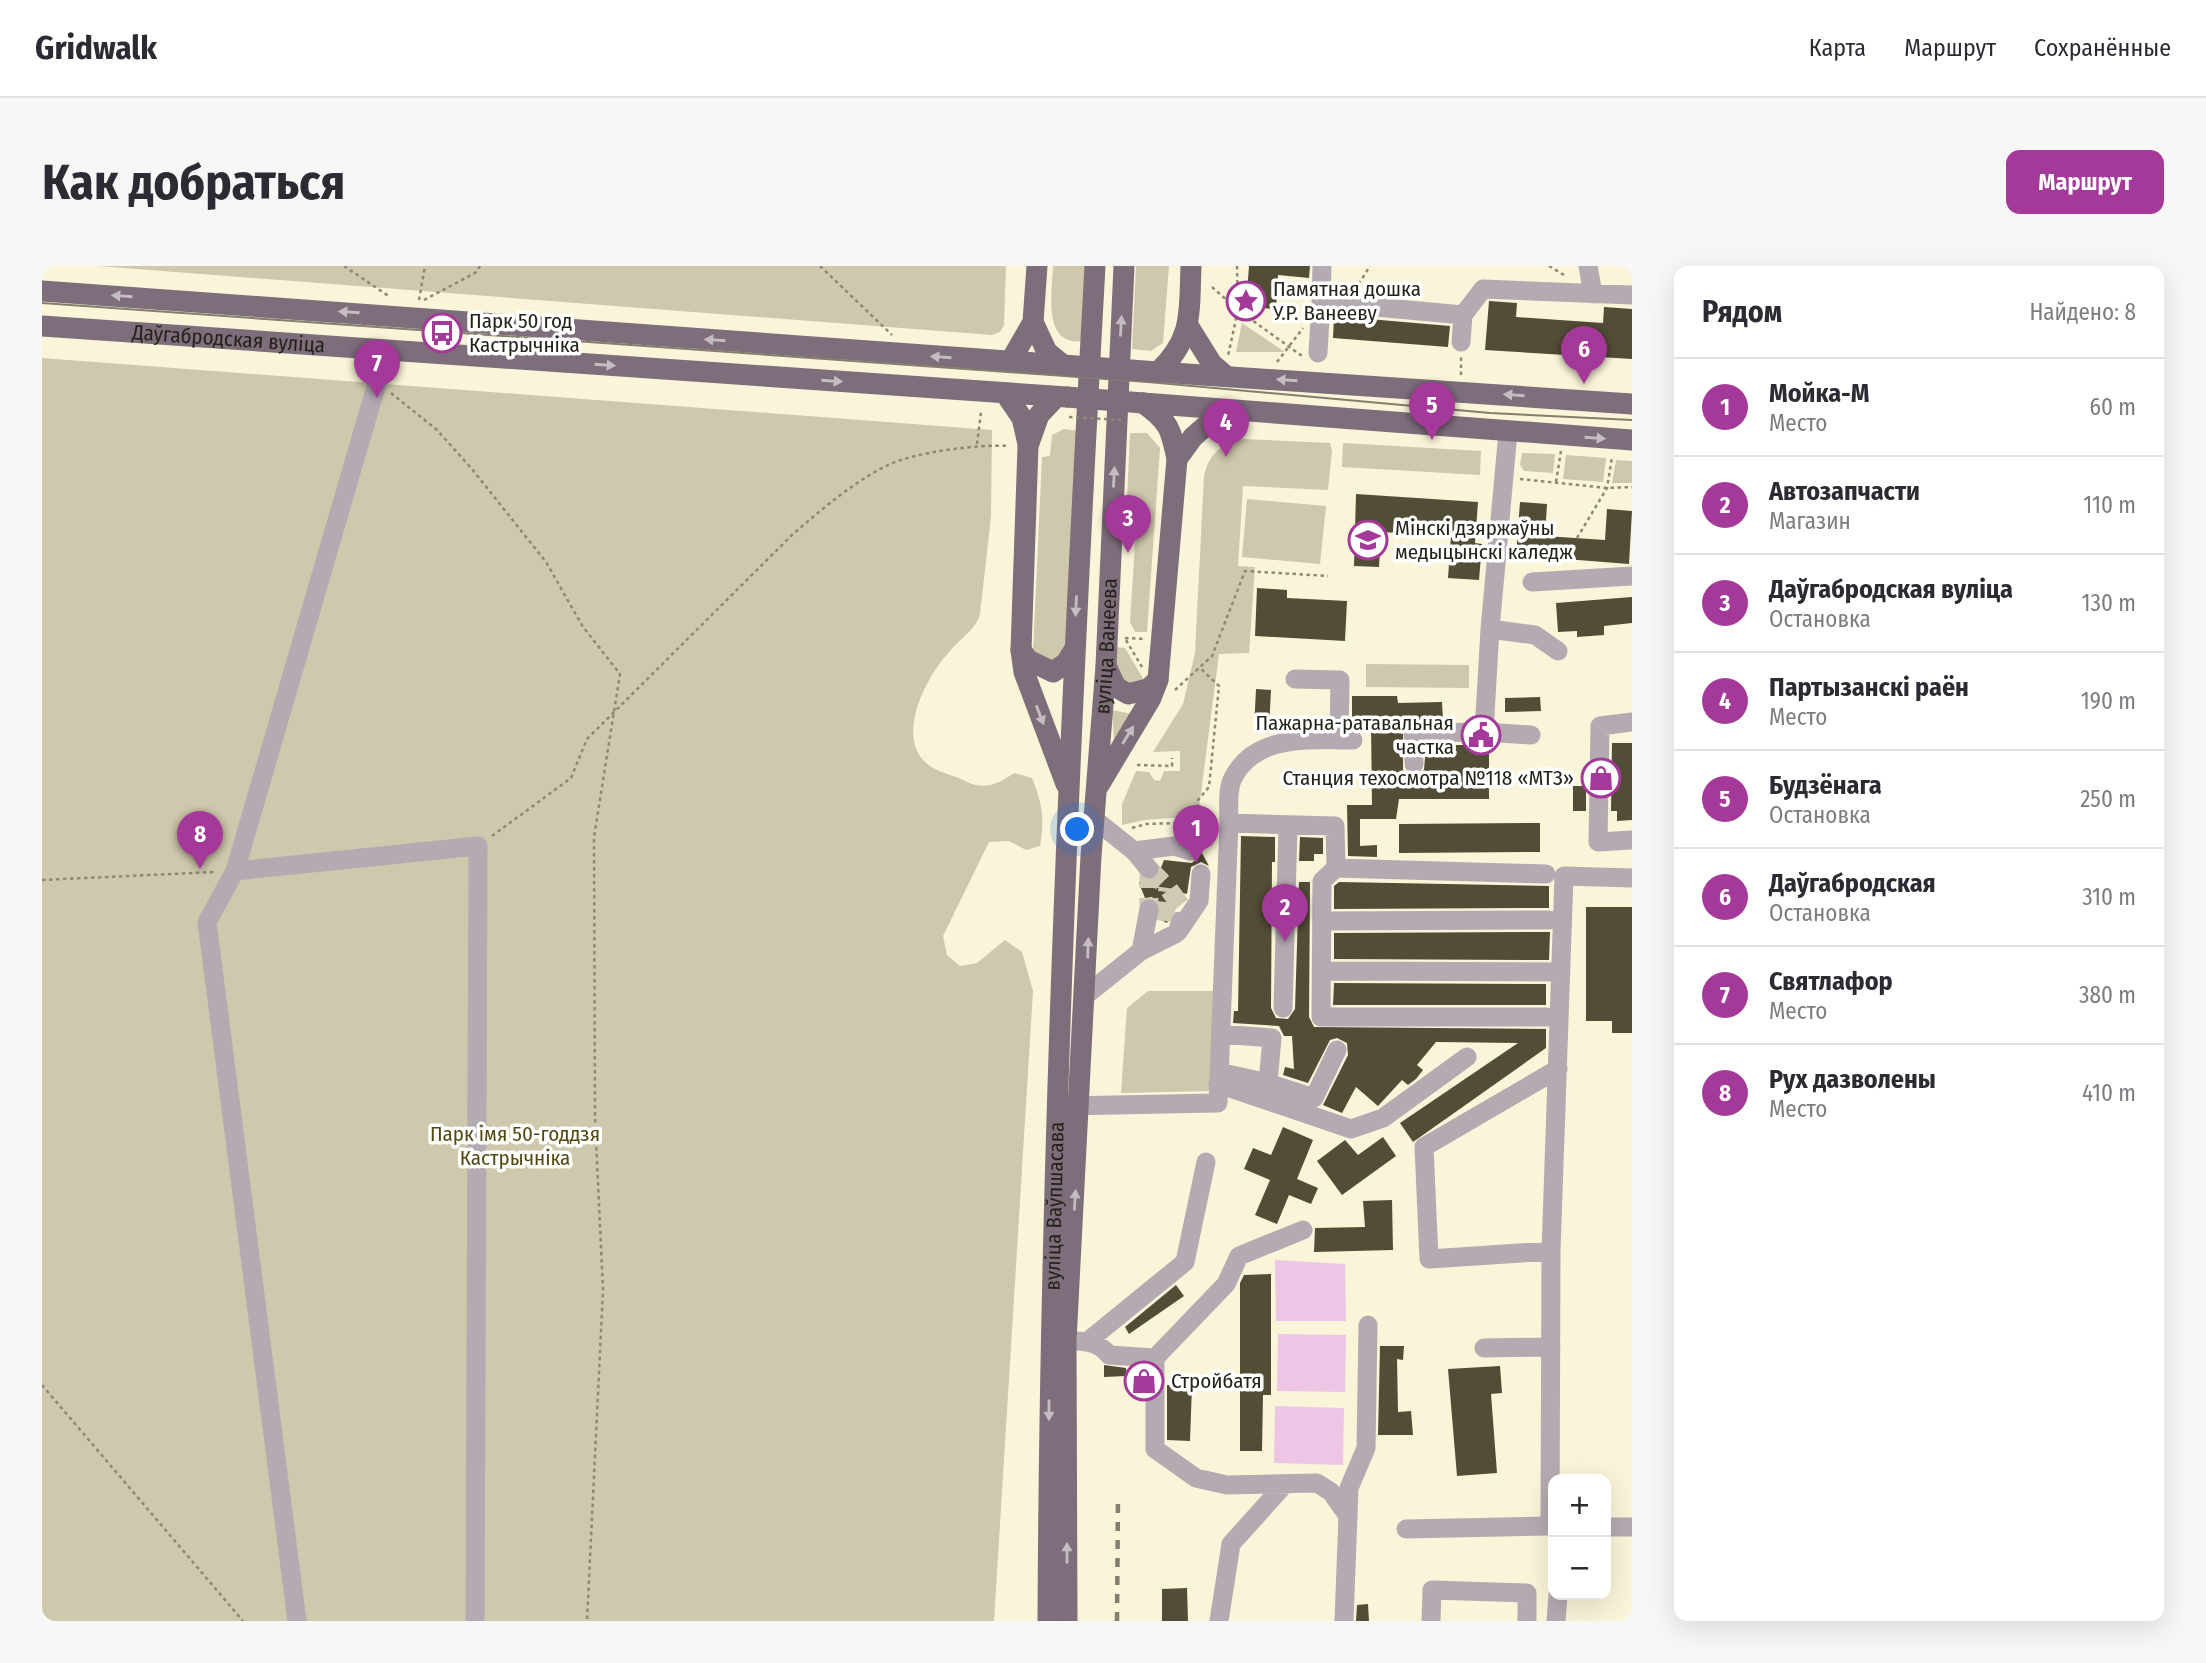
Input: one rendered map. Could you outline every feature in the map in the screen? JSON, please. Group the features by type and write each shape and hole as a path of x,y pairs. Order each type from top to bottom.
{"main road":[{"path":"1010,362 1033,322 1037,266"},
{"name":"вуліца Ванеева","path":"1069,792 1095,266"},
{"name":"вуліца Ванеева","path":"1091,856 1106,666 1124,266"},
{"path":"1158,372 1178,351 1189,327 1191,266"},
{"name":"Даўгабродская вуліца","path":"42,291 1158,372 1227,368 1632,404"},
{"path":"1033,322 1047,352 1063,365"},
{"name":"Даўгабродская вуліца","path":"42,326 1006,393 1064,404 1143,403 1632,440"},
{"path":"1189,327 1212,364 1227,368"},
{"path":"1006,393 1022,418 1021,650 1024,672 1069,792"},
{"path":"1096,789 1160,679 1177,459 1171,430 1162,416 1143,403"},
{"path":"1021,446 1039,415 1064,404"},
{"path":"1177,459 1193,437 1224,410"},
{"path":"1021,650 1037,666 1053,672 1066,663 1074,650"},
{"path":"1106,666 1116,687 1128,694 1148,689 1160,679"},
{"name":"вуліца Ваўпшасава","path":"1068,1621 1058,1341 1057,1106 1069,792"},
{"name":"вуліца Ваўпшасава","path":"1048,1621 1058,1341 1081,1106 1091,856"}],"lane":[{"path":"1312,355 1321,302 1322,266"},
{"path":"1588,266 1594,294"},
{"path":"1461,342 1463,315 1483,289 1632,295"},
{"path":"1321,302 1463,315"},
{"path":"297,1621 207,922 235,871 377,383 385,367 386,350"},
{"path":"1484,732 1490,629 1508,432"},
{"path":"1532,582 1632,576"},
{"path":"1490,629 1535,635 1558,651"},
{"path":"1057,1106 1218,1103 1228,823 1233,780 1253,754 1287,740 1346,740 1340,680 1294,680"},
{"path":"1632,722 1600,726 1597,811 1598,842 1632,840"},
{"path":"1414,764 1413,733 1484,732 1531,735"},
{"path":"1094,819 1134,850 1149,869"},
{"path":"1228,823 1288,827 1335,826 1336,868"},
{"path":"1283,1008 1288,827"},
{"path":"235,871 478,846 475,1621"},
{"path":"1134,850 1174,846 1190,851"},
{"path":"1546,874 1336,868 1322,881 1321,1017 1547,1017"},
{"path":"1086,995 1150,947 1168,921 1199,901 1201,874"},
{"path":"1552,1474 1551,1251 1564,876 1632,878"},
{"path":"1322,921 1549,919"},
{"path":"1150,947 1168,921"},
{"path":"1321,971 1561,972"},
{"path":"1220,1034 1272,1038 1268,1083"},
{"path":"1219,1078 1268,1083 1314,1098 1337,1050"},
{"path":"1219,1078 1351,1129 1383,1118 1467,1057"},
{"path":"1551,1251 1429,1259 1423,1147 1558,1069"},
{"path":"1088,1341 1185,1262 1206,1162"},
{"path":"1303,1230 1239,1256 1226,1284 1156,1358 1155,1449 1196,1479 1227,1485 1317,1483 1331,1492 1346,1513"},
{"path":"1344,1621 1349,1488 1366,1448 1368,1325"},
{"path":"1058,1341 1088,1341 1104,1347 1109,1355 1156,1358"},
{"path":"1484,1348 1551,1347"},
{"path":"1219,1621 1231,1545 1285,1484"},
{"path":"1406,1529 1548,1526"},
{"path":"1611,1527 1632,1527"},
{"path":"1431,1621 1432,1590 1527,1593 1527,1621"},
{"path":"1556,1621 1558,1600"}],"path":[{"path":"344,266 396,301"},
{"path":"425,266 418,303 475,273 480,266"},
{"path":"820,266 892,335"},
{"path":"1227,368 1238,310 1237,266"},
{"path":"1346,304 1370,266"},
{"path":"1212,287 1238,310 1289,346 1312,355"},
{"path":"1277,362 1305,324"},
{"path":"377,383 437,430 546,562 583,627 620,674 594,837 595,1118 603,1290 588,1621"},
{"path":"1064,404 1130,421"},
{"path":"977,444 981,412"},
{"path":"478,846 571,778 587,739 792,535 828,504 889,465 977,444 1021,446"},
{"path":"1556,483 1561,451"},
{"path":"1577,538 1607,488 1613,454"},
{"path":"1504,478 1607,488 1632,487"},
{"path":"1130,554 1131,530"},
{"path":"1126,626 1125,638 1142,667 1160,679 1200,667 1212,656 1245,571 1328,576"},
{"path":"1125,638 1150,639 1149,649"},
{"path":"1126,829 1146,824 1198,822 1198,800 1209,787 1219,686 1200,667"},
{"path":"1137,765 1172,766 1172,758"},
{"path":"42,880 235,871"},
{"path":"42,1385 243,1621"}],"green space":[{"path":"98,266 1006,266 1004,325 1000,332 992,335"},
{"path":"1053,266 1087,266 1084,341 1071,341 1061,336 1055,327 1051,304"},
{"path":"1136,266 1169,266 1163,343 1151,351 1132,349"},
{"path":"1242,323 1285,352 1236,352"},
{"name":"Парк імя 50-годдзя Кастрычніка","path":"42,358 992,430 991,516 980,614 971,629 932,675 917,708 914,740 919,755 930,766 978,786 996,783 1014,773 1032,778 1042,811 1040,846 1026,850 1009,841 989,842 943,936 947,955 960,966 977,963 1005,940 1022,952 1033,991 994,1621 42,1621"},
{"path":"1064,429 1078,431 1066,652 1056,662 1033,652 1042,457 1050,456 1052,435"},
{"path":"1130,433 1147,433 1160,448 1147,632 1135,632 1130,622 1136,529 1126,521"},
{"path":"1242,439 1330,443 1332,451 1328,490 1243,486 1238,566 1255,567 1249,653 1219,654 1198,816 1145,820 1122,825 1122,804 1136,771 1149,772 1154,780 1160,781 1164,771 1180,771 1180,751 1153,752 1183,704 1195,653 1204,476 1209,461 1217,452"},
{"path":"1343,443 1481,451 1480,475 1342,467"},
{"path":"1522,453 1555,454 1553,473 1524,471 1520,465"},
{"path":"1566,455 1606,458 1603,482 1563,479"},
{"path":"1616,460 1632,461 1632,483 1612,483"},
{"path":"1247,499 1326,506 1320,564 1242,557"},
{"path":"1116,647 1125,648 1144,680 1132,686 1120,683 1115,672"},
{"path":"1366,664 1469,665 1469,688 1366,687"},
{"path":"1112,710 1133,714 1114,743"},
{"path":"1148,991 1215,991 1211,1091 1121,1093 1127,1008"}],"shaded area":[{"path":"1275,1260 1345,1264 1346,1321 1276,1321"},
{"path":"1278,1334 1346,1335 1345,1392 1277,1391"},
{"path":"1275,1406 1344,1408 1343,1465 1274,1463"}],"building":[{"path":"1249,266 1310,266 1309,278 1278,275 1276,309 1246,307"},
{"path":"1489,301 1517,303 1516,317 1603,323 1604,307 1632,309 1632,359 1485,350"},
{"path":"1334,316 1450,326 1448,347 1333,338"},
{"name":"Мінскі дзяржаўны медыцынскі каледж","path":"1356,494 1478,502 1475,543 1482,544 1479,580 1448,578 1451,536 1381,532 1379,567 1354,566"},
{"path":"1520,502 1547,504 1545,536 1605,540 1607,509 1632,511 1629,564 1516,555"},
{"path":"1257,588 1287,590 1287,598 1347,601 1345,641 1255,636"},
{"path":"1632,597 1632,623 1604,626 1604,635 1577,637 1577,631 1558,632 1556,603"},
{"path":"1256,689 1271,690 1269,729 1254,729"},
{"path":"1352,696 1397,696 1398,703 1442,702 1443,720 1412,721 1403,727 1403,770 1414,776 1424,770 1426,745 1489,745 1489,799 1399,799 1396,819 1360,819 1360,846 1377,845 1377,857 1348,856 1347,805 1372,805 1371,723 1352,724"},
{"path":"1540,697 1541,711 1505,712 1505,698"},
{"path":"1612,743 1632,743 1632,820 1617,821 1617,811 1611,811"},
{"path":"1573,786 1586,786 1586,811 1573,811"},
{"path":"1540,823 1540,852 1399,853 1399,824"},
{"path":"1241,836 1275,837 1275,862 1272,862 1271,1008 1276,1018 1288,1019 1295,1009 1299,882 1310,882 1309,1017 1314,1027 1546,1029 1546,1048 1413,1142 1400,1123 1518,1043 1436,1042 1417,1065 1423,1070 1416,1079 1408,1085 1402,1080 1378,1106 1356,1087 1342,1113 1323,1105 1348,1055 1347,1043 1337,1038 1330,1040 1308,1083 1283,1075 1285,1067 1294,1069 1292,1036 1284,1036 1279,1026 1233,1023 1234,1011 1238,1011"},
{"path":"1300,837 1323,838 1323,854 1314,854 1314,861 1299,861"},
{"path":"1202,853 1209,866 1201,862 1191,867 1187,894 1183,893 1185,900 1172,912 1167,923 1159,919 1160,904 1152,897 1145,898 1139,883 1142,879 1150,881 1157,878 1164,860 1192,863"},
{"path":"1339,882 1549,886 1549,908 1334,909 1334,886"},
{"path":"1586,907 1632,907 1632,1033 1612,1033 1612,1021 1586,1021"},
{"path":"1550,932 1549,960 1334,959 1334,933"},
{"path":"1334,983 1546,984 1546,1005 1333,1005"},
{"path":"1283,1127 1313,1140 1297,1179 1318,1188 1311,1204 1289,1195 1277,1224 1255,1215 1270,1180 1244,1169 1253,1148 1271,1155"},
{"path":"1383,1137 1396,1156 1342,1195 1317,1161 1345,1140 1358,1155"},
{"path":"1392,1200 1393,1250 1314,1252 1315,1228 1365,1227 1363,1201"},
{"path":"1271,1274 1271,1395 1263,1395 1262,1451 1240,1451 1240,1283 1244,1275"},
{"path":"1176,1285 1184,1296 1129,1334 1125,1327"},
{"path":"1380,1346 1404,1346 1403,1360 1397,1359 1398,1412 1411,1411 1413,1435 1378,1435"},
{"path":"1104,1365 1126,1368 1126,1376 1104,1377"},
{"path":"1500,1366 1502,1393 1491,1394 1497,1473 1457,1476 1448,1369"},
{"path":"1167,1385 1192,1386 1190,1441 1167,1440"},
{"path":"1187,1588 1188,1621 1162,1621 1162,1589"},
{"path":"1368,1604 1369,1621 1356,1621 1357,1605"}],"tunnel":[{"path":"1149,869 1168,888 1184,910 1181,921"},
{"path":"1149,869 1149,909"},
{"path":"1164,921 1168,888"}],"tram line":[{"path":"42,303 1148,382 1490,413 1632,420"}],"railway":[{"path":"1117,1621 1118,1497"}],"place":[{"name":"Памятная дошка У.Р. Ванееву","path":"1246,301"},
{"name":"Парк 50 год Кастрычніка","path":"442,333"},
{"name":"Даўгабродская","path":"1584,384"},
{"name":"Святлафор","path":"377,398"},
{"name":"Будзёнага","path":"1432,440"},
{"name":"Партызанскі раён","path":"1226,457"},
{"name":"Мінскі дзяржаўны медыцынскі каледж","path":"1368,540"},
{"name":"Даўгабродская вуліца","path":"1128,553"},
{"name":"Пажарна-ратавальная частка","path":"1481,735"},
{"name":"Станция техосмотра №118 «МТЗ»","path":"1601,778"},
{"name":"Мойка-М","path":"1196,863"},
{"name":"Рух дазволены","path":"200,869"},
{"name":"Автозапчасти","path":"1285,942"},
{"name":"Стройбатя","path":"1144,1381"}]}
